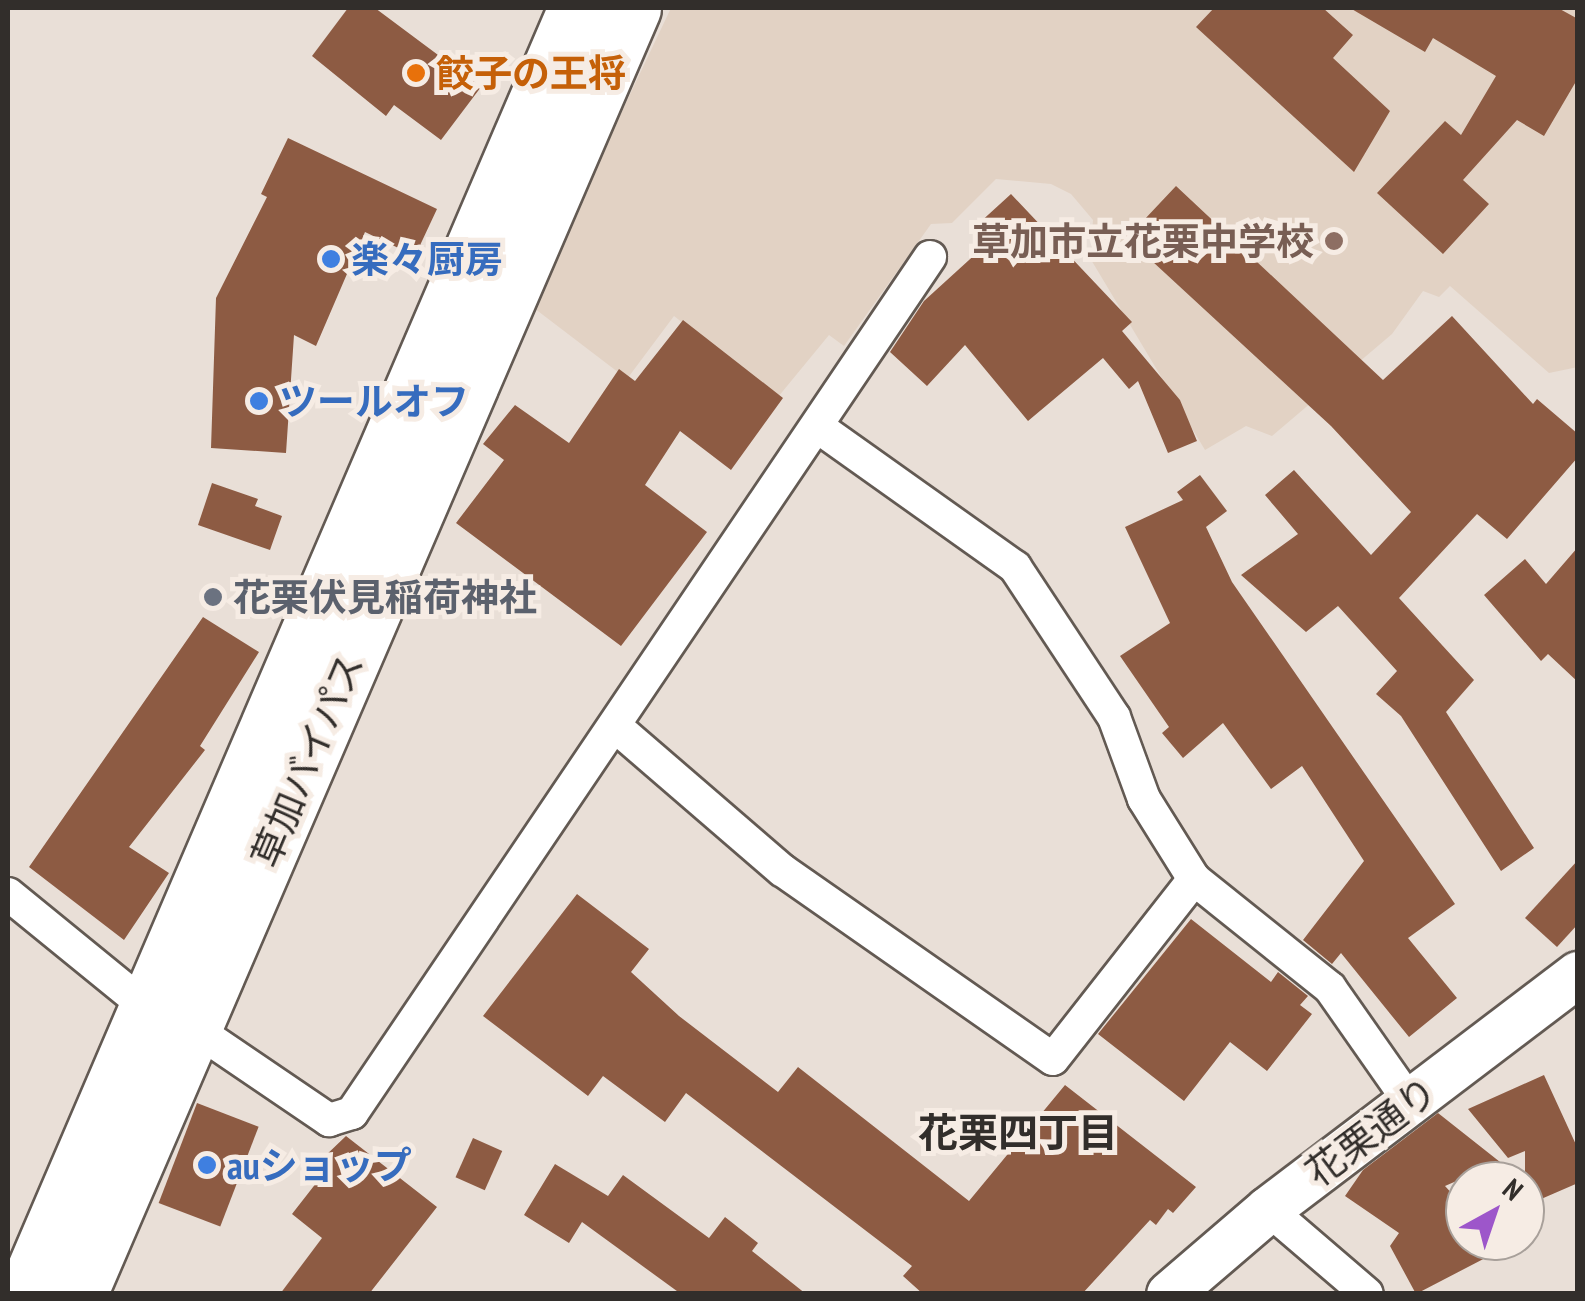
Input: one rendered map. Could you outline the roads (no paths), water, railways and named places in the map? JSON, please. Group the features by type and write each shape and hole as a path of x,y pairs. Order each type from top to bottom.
{"highway":[{"name":"草加バイパス","path":"79,1294 171,1018 576,8"},
{"name":"草加バイパス","path":"24,1294 171,1018 632,8"}],"street":[{"path":"8,894 171,1018 329,1120 352,1114 930,257"},
{"path":"818,427 1015,567 1114,717 1144,800 1194,878 1330,988 1409,1101"},
{"path":"615,726 782,870 1053,1059 1194,878"},
{"name":"花栗通り","path":"1169,1294 1268,1209 1578,974"},
{"path":"1268,1209 1367,1294"}],"place":[{"name":"餃子の王将","path":"416,73"},
{"name":"草加市立花栗中学校","path":"1334,241"},
{"name":"楽々厨房","path":"331,259"},
{"name":"ツールオフ","path":"259,401"},
{"name":"花栗伏見稲荷神社","path":"213,597"},
{"name":"auショップ","path":"207,1165"}],"district":[{"name":"花栗四丁目","path":"1018,1132"}]}
